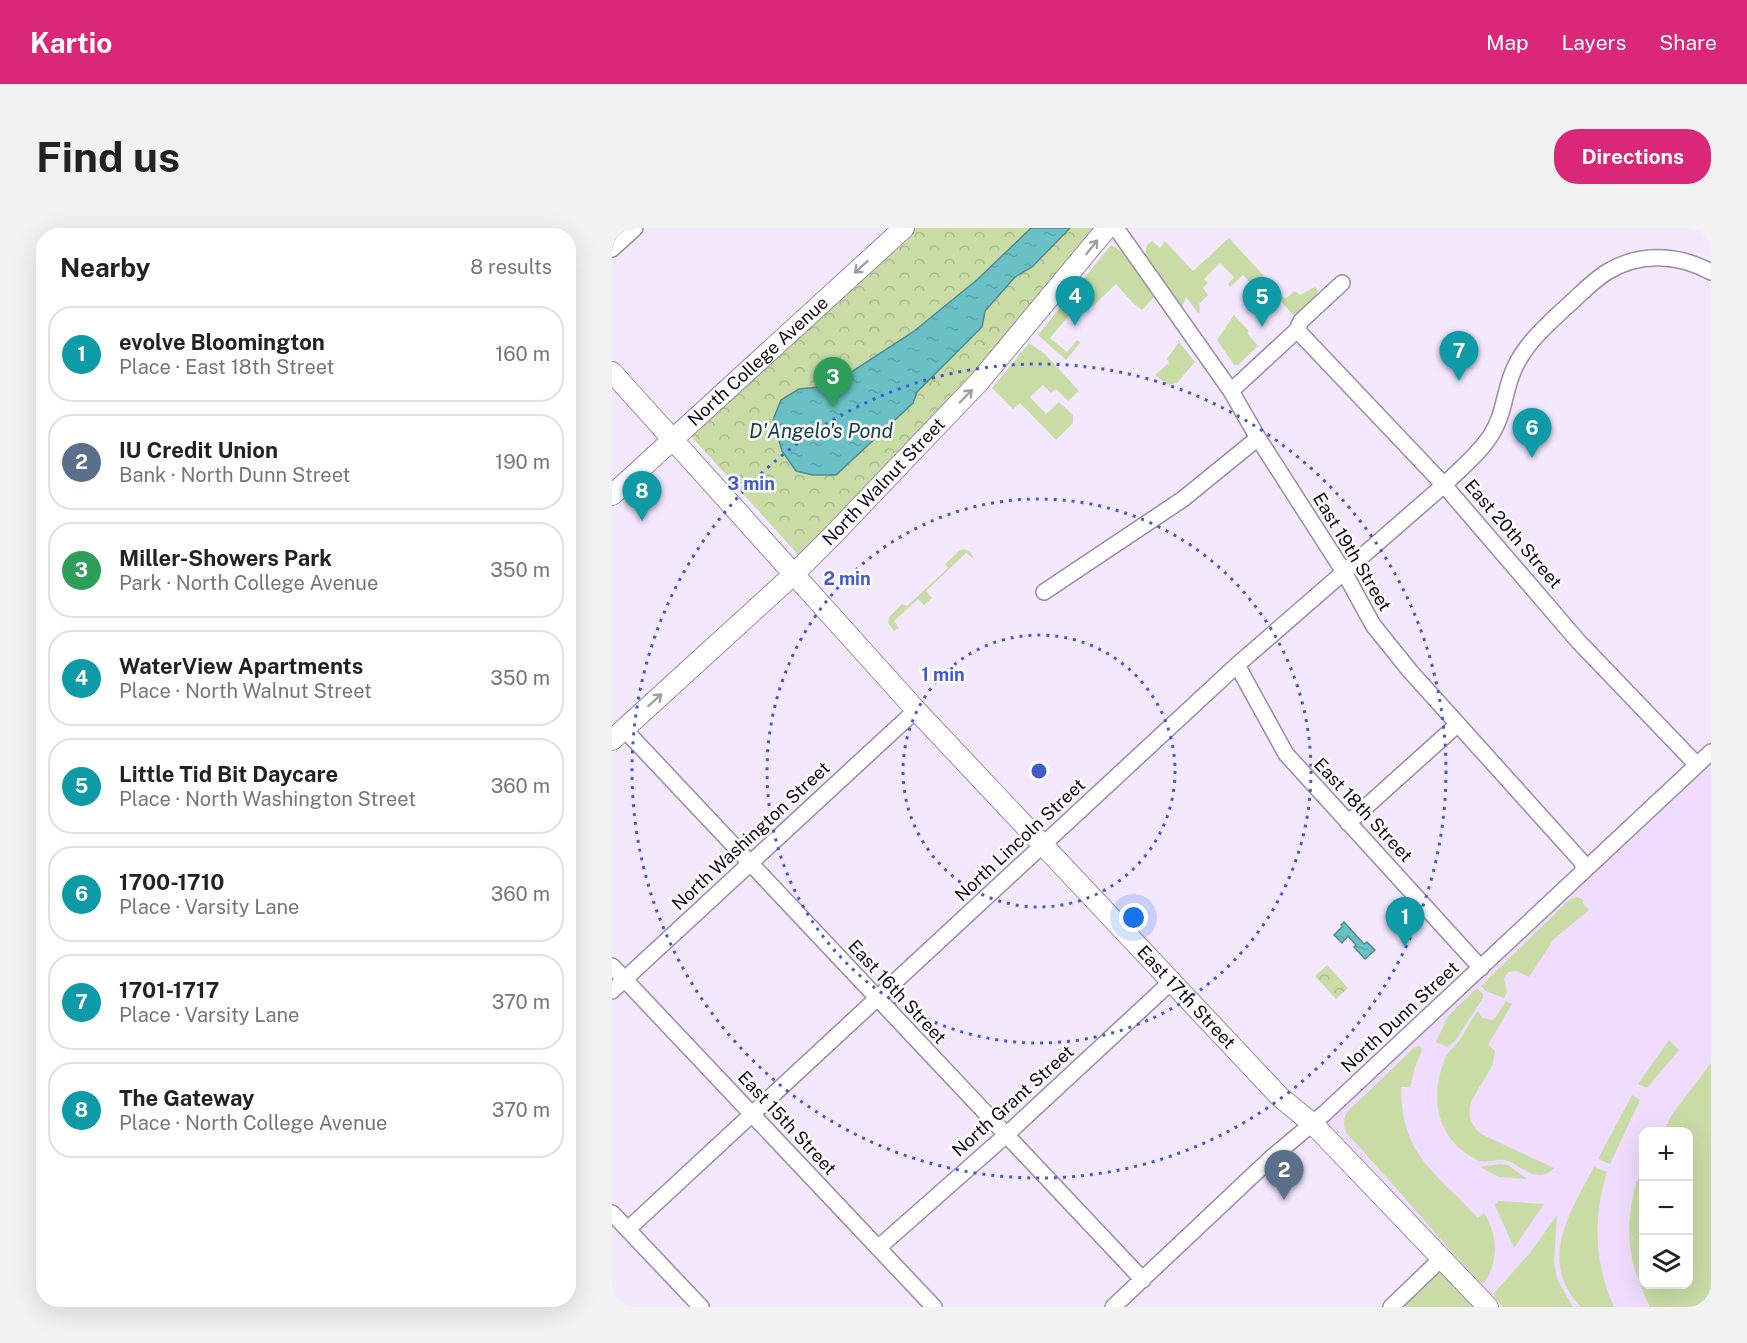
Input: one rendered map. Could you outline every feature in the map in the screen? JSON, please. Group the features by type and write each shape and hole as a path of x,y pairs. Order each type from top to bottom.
{"main road":[{"name":"North College Avenue","path":"612,495 904,228"},
{"name":"North Walnut Street","path":"618,734 794,574 979,382 1107,228"},
{"name":"East 17th Street","path":"612,372 916,710 1280,1096 1313,1124 1488,1307"}],"street":[{"path":"612,249 635,228"},
{"name":"East 19th Street","path":"1116,228 1231,391 1258,438 1344,572 1373,625 1410,671 1582,862 1584,871"},
{"name":"North Lincoln Street","path":"628,1229 1237,665 1444,485 1492,434 1503,410 1509,379 1527,346 1596,279 1619,266 1657,257 1684,260 1711,272"},
{"path":"1231,391 1297,330 1301,321 1342,283"},
{"name":"East 20th Street","path":"1297,330 1444,485 1578,642 1697,765"},
{"path":"1044,592 1183,499 1258,438"},
{"name":"East 18th Street","path":"1237,665 1286,754 1481,968"},
{"name":"North Washington Street","path":"612,991 916,710"},
{"path":"1348,824 1458,724"},
{"name":"East 16th Street","path":"618,734 750,863 1143,1280"},
{"name":"North Dunn Street","path":"1113,1307 1270,1159 1313,1124 1711,752"},
{"name":"East 15th Street","path":"612,966 934,1307"},
{"name":"North Grant Street","path":"878,1248 1005,1136 1172,981"},
{"path":"612,1213 701,1307"},
{"path":"1391,1307 1442,1258"}],"shaded area":[{"path":"1711,764 1711,1307 1398,1307 1449,1258 1322,1123"}],"green space":[{"path":"917,228 1098,228 1024,320 801,558 690,435"},
{"path":"1229,238 1285,299 1295,291 1300,295 1315,287 1318,290 1316,297 1294,316 1280,300 1273,307 1243,275 1230,287 1228,284 1234,277 1220,263 1204,279 1208,283 1203,288 1208,295 1199,304 1200,312 1198,313 1186,297 1182,307 1145,255 1147,245 1152,241 1160,248 1165,241 1193,271"},
{"path":"1111,245 1135,266 1154,294 1153,298 1142,310 1116,284 1092,307 1083,299 1050,338 1067,352 1077,340 1080,343 1066,360 1038,335"},
{"path":"1234,315 1249,331 1247,333 1258,346 1238,365 1234,365 1217,340"},
{"path":"1179,342 1195,362 1177,383 1168,385 1155,375 1169,363 1167,359"},
{"path":"1029,343 1045,354 1079,391 1068,401 1056,389 1051,393 1043,385 1030,397 1046,414 1059,402 1073,415 1073,423 1056,440 1020,403 1013,409 992,388"},
{"path":"964,549 970,552 974,559 966,553 926,591 932,598 924,605 918,599 894,621 899,628 894,631 888,623 889,617 902,604 907,606 948,568 945,564"},
{"path":"1577,897 1584,900 1582,902 1589,910 1554,939 1529,977 1517,971 1508,972 1504,978 1507,992 1504,998 1486,991 1481,986 1569,900"},
{"path":"1327,965 1348,988 1336,999 1315,976"},
{"path":"1477,988 1483,994 1483,998 1455,1041 1447,1047 1436,1042 1448,1016"},
{"path":"1506,1001 1512,1004 1488,1045 1495,1050 1492,1065 1473,1100 1470,1116 1473,1125 1481,1134 1554,1168 1541,1175 1530,1173 1504,1160 1485,1162 1477,1160 1452,1141 1439,1115 1438,1086 1447,1054 1461,1038 1478,1011 1482,1018 1492,1020"},
{"path":"1669,1040 1679,1050 1647,1088 1638,1084"},
{"path":"1420,1046 1422,1050 1410,1087 1401,1087 1407,1130 1414,1147 1435,1175 1478,1218 1484,1213 1489,1221 1495,1248 1492,1266 1484,1283 1480,1282 1446,1245 1347,1134 1345,1128 1344,1120 1347,1112 1415,1047"},
{"path":"1711,1063 1711,1307 1650,1307 1643,1289 1693,1289 1693,1127 1666,1127 1671,1116"},
{"path":"1632,1095 1640,1100 1610,1164 1598,1159"},
{"path":"1508,1165 1527,1179 1499,1177 1480,1167"},
{"path":"1594,1167 1607,1172 1599,1206 1598,1240 1602,1274 1614,1307 1581,1307 1568,1290 1561,1272 1559,1255 1562,1237 1568,1219"},
{"path":"1637,1180 1639,1181 1639,1280 1633,1260 1629,1231"},
{"path":"1498,1201 1544,1204 1514,1248 1495,1205"},
{"path":"1557,1215 1554,1260 1557,1279 1573,1307 1503,1307 1495,1298 1494,1293 1530,1253"},
{"path":"1442,1271 1475,1307 1404,1307"}],"water":[{"name":"D'Angelo's Pond","path":"1031,228 1070,228 1032,267 1015,277 985,311 982,327 917,392 913,403 836,475 813,475 796,471 782,451 773,420 781,400 799,389 830,386 913,332 978,279"},
{"path":"1344,922 1364,944 1367,942 1375,950 1365,959 1348,936 1342,943 1334,935"}],"place":[{"name":"WaterView Apartments","path":"1075,326"},
{"name":"Little Tid Bit Daycare","path":"1262,327"},
{"name":"1701-1717","path":"1459,381"},
{"name":"Miller-Showers Park","path":"833,407"},
{"name":"1700-1710","path":"1532,458"},
{"name":"The Gateway","path":"642,521"},
{"name":"evolve Bloomington","path":"1405,947"},
{"name":"IU Credit Union","path":"1284,1200"}]}
